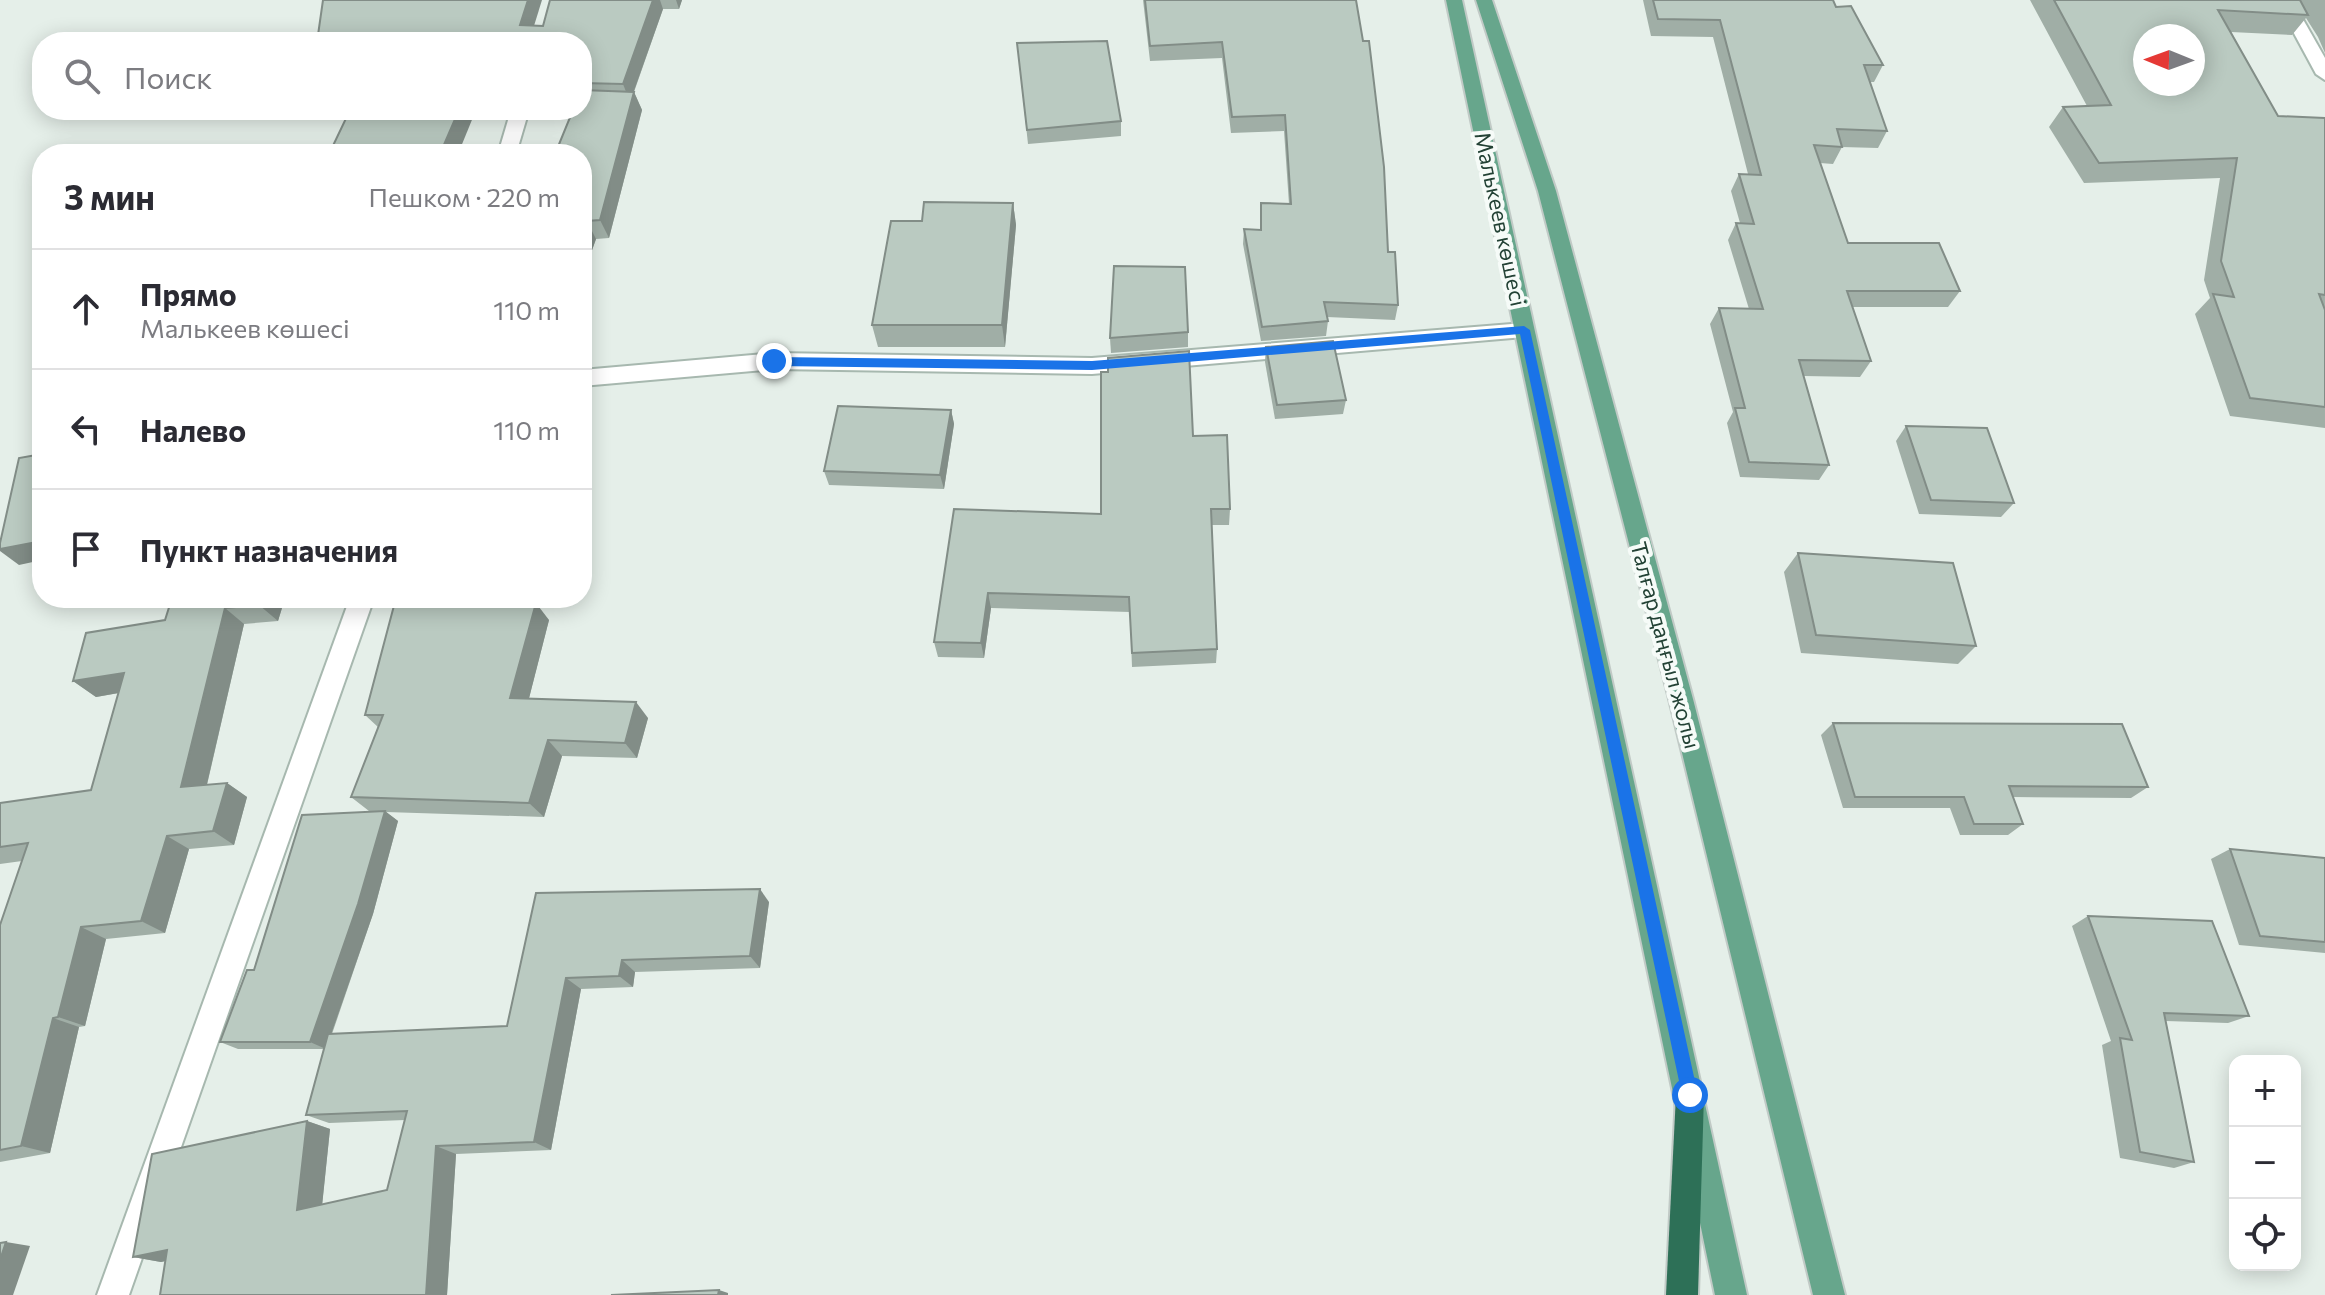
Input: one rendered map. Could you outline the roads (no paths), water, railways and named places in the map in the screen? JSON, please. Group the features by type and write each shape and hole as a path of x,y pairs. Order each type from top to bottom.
{"highway":[{"path":"1682,1295 1690,1095"}],"main road":[{"name":"Малькеев көшесі","path":"1454,0 1690,1095"},
{"name":"Талғар даңғыл жолы","path":"1484,0 1551,207 1681,699 1829,1295"},
{"path":"1690,1095 1731,1295"}],"street":[{"path":"2284,0 2325,74"},
{"path":"510,144 517,120"},
{"path":"592,377 774,361 1092,366 1524,330"},
{"path":"113,1295 358,608"}]}
